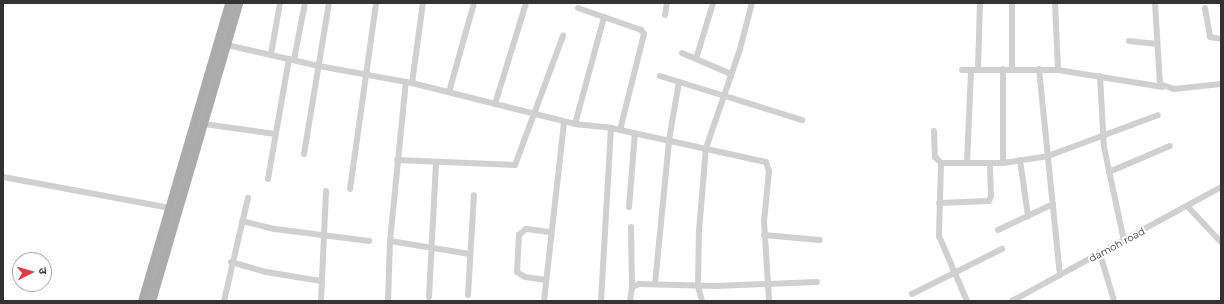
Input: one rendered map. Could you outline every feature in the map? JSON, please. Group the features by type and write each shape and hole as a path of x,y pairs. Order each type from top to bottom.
{"main road":[{"path":"142,301 229,3"},
{"path":"151,301 204,124 238,3"}],"street":[{"path":"270,54 280,3"},
{"path":"268,180 274,134 306,3"},
{"path":"304,154 329,3"},
{"path":"350,189 376,3"},
{"path":"388,301 390,241 397,160 423,3"},
{"path":"449,92 474,3"},
{"path":"495,104 526,3"},
{"path":"665,15 667,3"},
{"path":"696,59 713,3"},
{"path":"702,301 698,286 698,231 706,148 731,74 752,3"},
{"path":"978,70 980,3"},
{"path":"1012,3 1012,69"},
{"path":"1056,3 1058,70"},
{"path":"1155,3 1158,81 1163,87"},
{"path":"578,8 641,30 644,34 620,130"},
{"path":"1205,8 1210,36 1221,39"},
{"path":"575,124 604,17"},
{"path":"397,160 515,165 563,36"},
{"path":"1129,41 1157,44"},
{"path":"227,45 319,66 409,82 564,122 611,128 766,162 769,165 764,235 769,301"},
{"path":"682,53 731,74"},
{"path":"1003,69 1003,163"},
{"path":"962,70 1058,70 1163,87 1196,88 1221,84"},
{"path":"967,163 971,70"},
{"path":"1039,70 1060,275"},
{"path":"660,76 802,120"},
{"path":"1100,76 1103,135 1109,172 1124,242"},
{"path":"655,284 669,140 679,82"},
{"path":"934,131 935,157 941,163 1003,163 1048,156 1158,115"},
{"path":"544,301 564,122"},
{"path":"204,124 274,134"},
{"path":"601,301 611,128"},
{"path":"629,207 635,133"},
{"path":"1109,172 1170,146"},
{"path":"1020,160 1028,216"},
{"path":"429,297 436,162"},
{"path":"941,163 939,236 967,301"},
{"path":"939,203 989,201 991,196 990,163"},
{"path":"3,177 170,208"},
{"name":"damoh road","path":"1012,301 1124,242 1221,187"},
{"path":"321,301 326,191"},
{"path":"468,295 474,195"},
{"path":"224,301 231,262 248,198"},
{"path":"998,230 1053,204"},
{"path":"1188,207 1221,242"},
{"path":"242,221 275,230 369,241"},
{"path":"630,301 632,287 631,227"},
{"path":"546,280 525,277 517,272 520,235 526,229 552,232"},
{"path":"764,235 820,240"},
{"path":"390,241 470,254"},
{"path":"912,294 1002,249"},
{"path":"1100,254 1114,301"},
{"path":"231,262 266,272 321,281"},
{"path":"632,287 635,284 698,286 767,285 816,282"}]}
